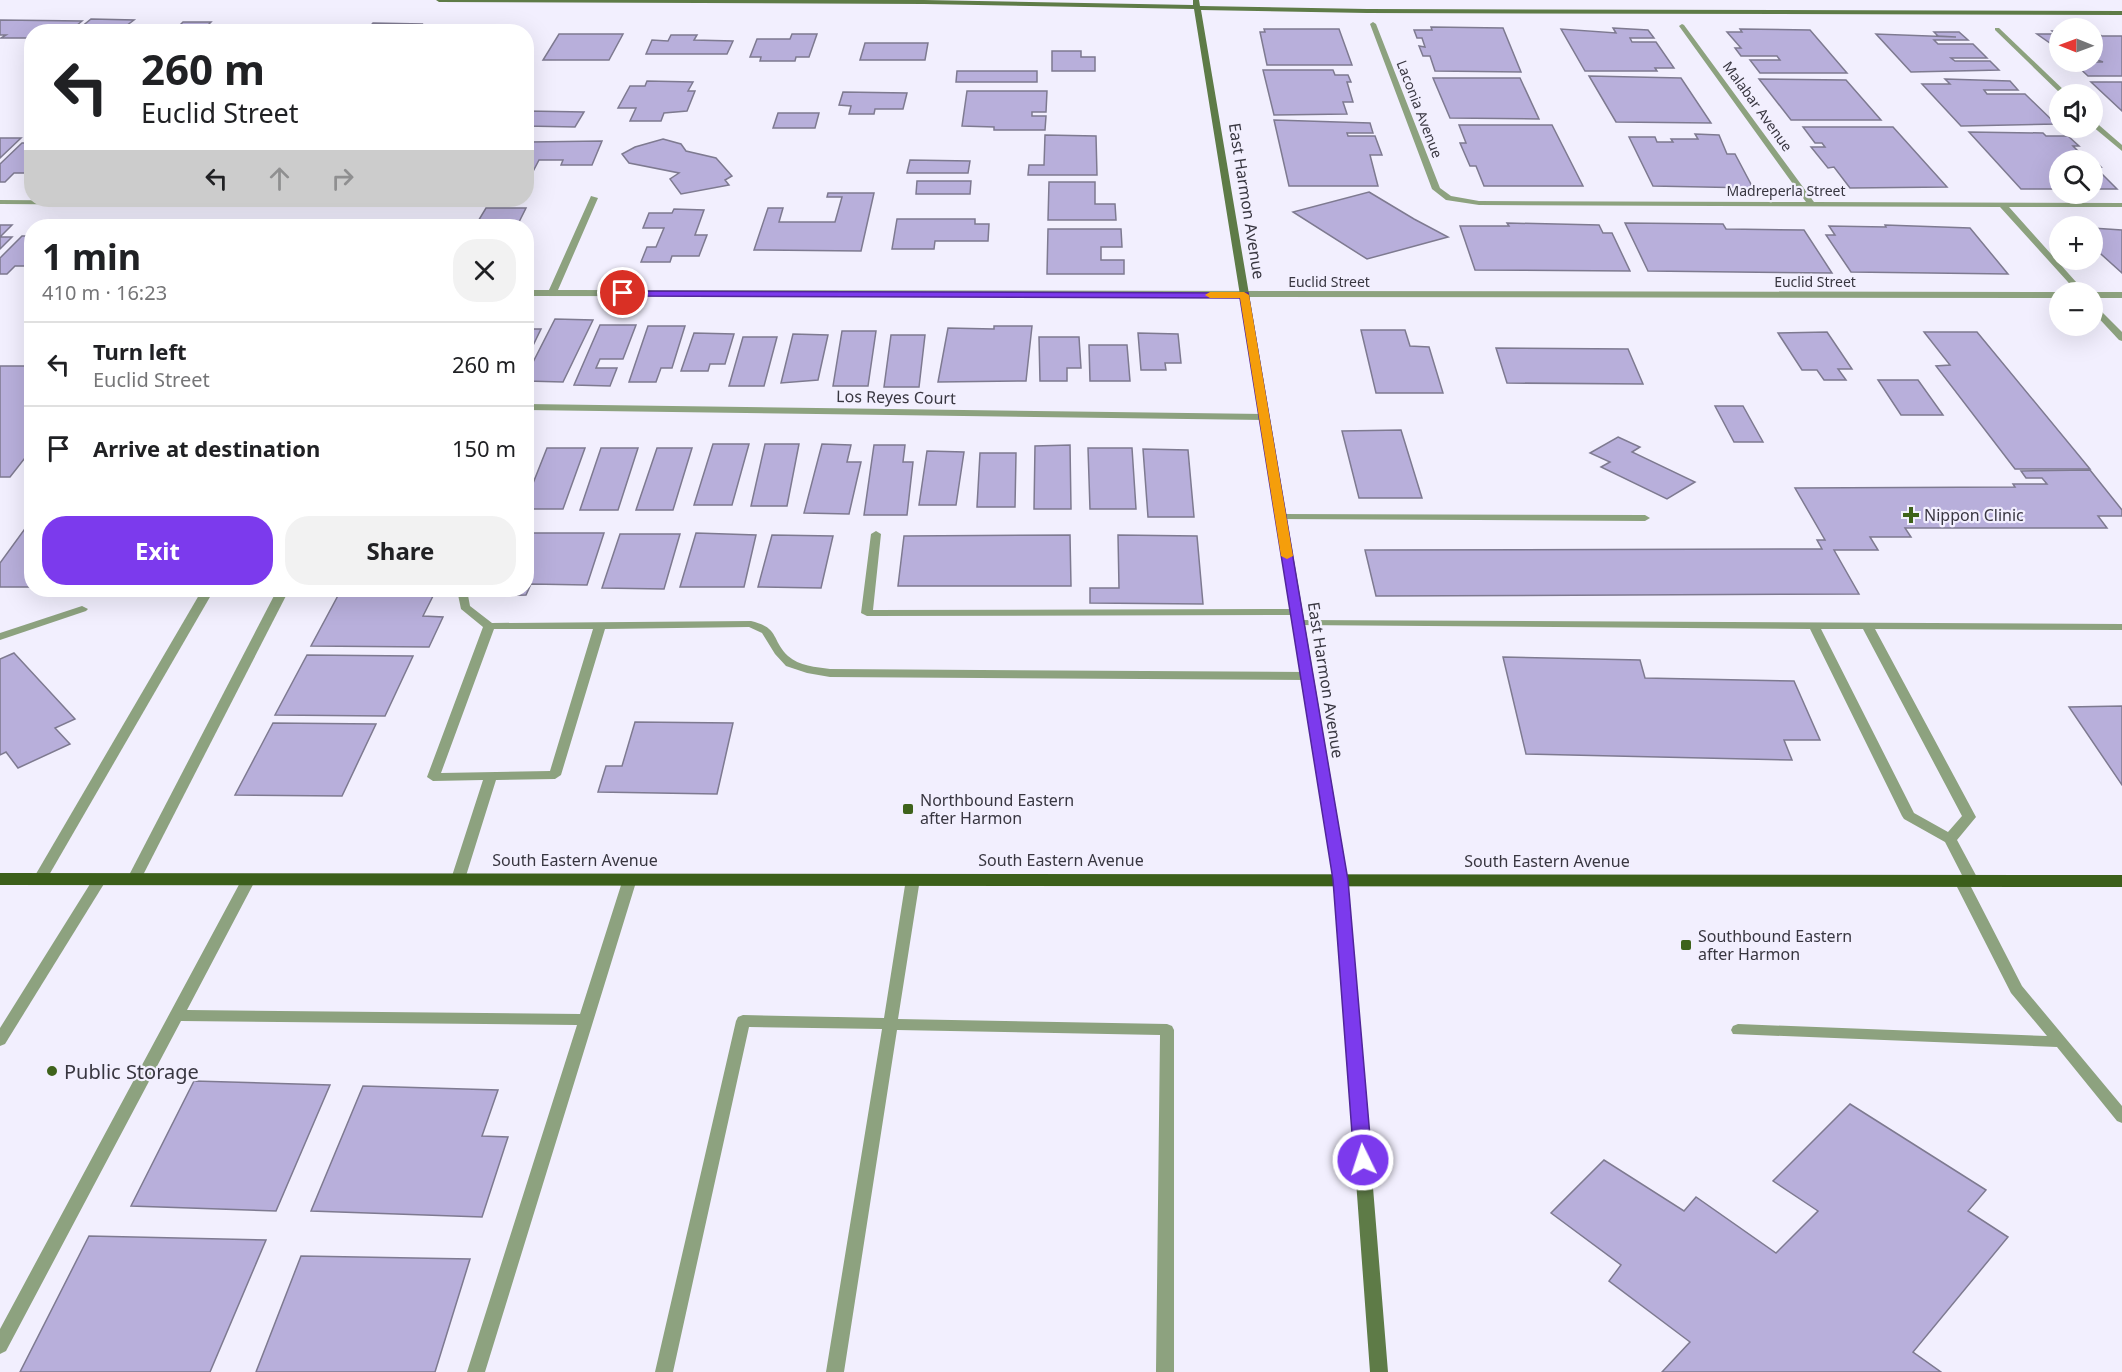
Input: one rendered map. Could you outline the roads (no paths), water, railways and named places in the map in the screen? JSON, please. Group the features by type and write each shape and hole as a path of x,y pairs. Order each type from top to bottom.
{"main road":[{"name":"South Eastern Avenue","path":"0,879 2122,881"}],"street":[{"path":"439,0 924,1 2122,13"},
{"name":"East Harmon Avenue","path":"1196,4 1341,880 1379,1372"},
{"name":"Laconia Avenue","path":"1373,24 1436,189 1449,198"},
{"name":"Malabar Avenue","path":"1682,26 1812,203"},
{"path":"1997,29 2055,84"},
{"path":"2103,131 2122,149"},
{"path":"552,293 594,198"},
{"name":"Madreperla Street","path":"1449,198 1479,203 2122,205"},
{"path":"0,202 24,202"},
{"path":"2003,205 2072,282"},
{"name":"Euclid Street","path":"534,293 2049,295"},
{"path":"2103,295 2122,295"},
{"path":"2103,317 2122,338"},
{"name":"Los Reyes Court","path":"534,407 1264,417"},
{"path":"1281,517 1645,518"},
{"path":"876,534 867,613 1297,617 1814,626 2122,627"},
{"path":"40,879 204,597"},
{"path":"134,879 279,597"},
{"path":"463,597 465,607 489,626 750,624 766,631 779,656 799,668 830,673 1307,676"},
{"path":"0,637 82,609"},
{"path":"489,626 432,777 555,775 600,625"},
{"path":"1814,626 1909,816 1950,839 2016,989 2122,1117"},
{"path":"1867,626 1969,817 1950,839"},
{"path":"458,879 490,776"},
{"path":"0,1040 100,879"},
{"path":"0,1346 249,879"},
{"path":"476,1372 630,879"},
{"path":"836,1372 913,879"},
{"path":"176,1015 586,1020"},
{"path":"664,1372 743,1021 890,1022 1167,1030 1165,1372"},
{"path":"1738,1030 2061,1042"}],"place":[{"name":"Nippon Clinic","path":"1911,515"},
{"name":"Northbound Eastern after Harmon","path":"908,809"},
{"name":"Southbound Eastern after Harmon","path":"1686,945"},
{"name":"Public Storage","path":"52,1071"}]}
